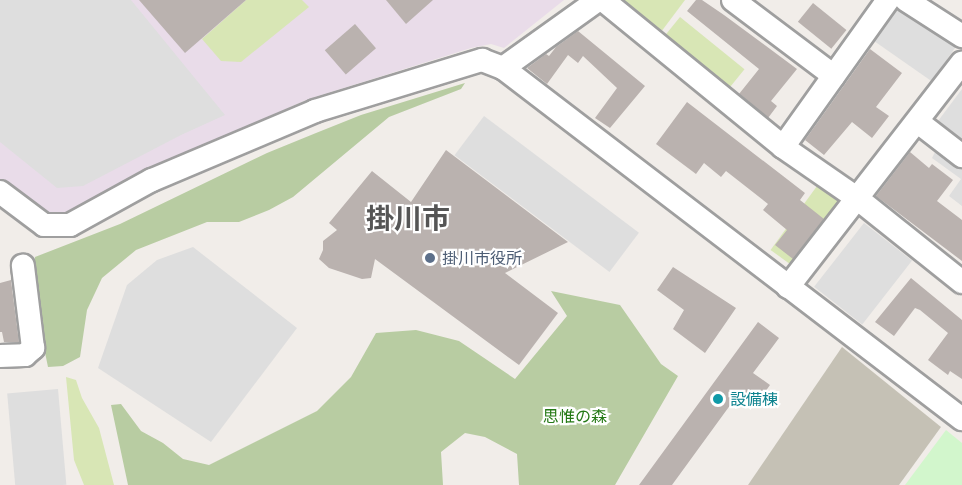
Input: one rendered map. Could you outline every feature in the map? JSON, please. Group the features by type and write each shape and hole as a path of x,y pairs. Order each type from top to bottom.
{"street":[{"path":"503,68 598,0"},
{"path":"603,0 783,147 858,199 962,282"},
{"path":"733,0 834,76"},
{"path":"783,147 888,0"},
{"path":"906,0 962,36"},
{"path":"0,192 44,225 70,225 152,180 315,111 482,60 503,68 962,419"},
{"path":"788,287 962,63"},
{"path":"918,122 962,156"},
{"path":"0,356 25,355 33,348 23,266"}],"shaded area":[{"path":"0,0 564,0 504,48 491,44 471,48 306,100 143,173 87,208 62,214 46,214 0,181"},
{"path":"0,0 131,0 225,115 83,186 57,188 0,142"},
{"path":"896,5 956,47 932,81 872,39"},
{"path":"962,89 962,139 938,121"},
{"path":"484,116 639,233 609,272 455,155"},
{"path":"936,150 962,170 962,206 949,196 961,179 932,158"},
{"path":"864,223 912,261 862,324 814,287"},
{"path":"193,247 297,328 211,442 98,368 127,285 157,260"},
{"path":"842,347 941,427 899,485 748,485"},
{"path":"58,389 66,485 15,485 7,393"}],"green space":[{"path":"246,0 302,0 309,7 241,62 221,61 202,39"},
{"path":"614,0 685,0 658,36"},
{"path":"680,17 745,69 725,93 660,41"},
{"path":"465,83 461,89 389,117 293,197 269,210 239,222 207,222 136,250 102,278 87,310 80,357 63,366 48,367 31,285 35,257 120,224 267,153 316,133 361,115"},
{"path":"817,186 842,204 796,268 771,250"},
{"name":"思惟の森","path":"551,291 620,305 661,364 678,376 615,485 519,485 517,454 485,437 465,433 441,452 443,485 128,485 111,405 121,404 141,431 163,443 183,459 209,465 317,411 351,377 376,333 416,330 459,341 515,379 567,316"},
{"path":"66,377 76,380 82,398 99,428 114,485 84,485 74,460"},
{"path":"946,430 962,443 962,485 905,485"}],"building":[{"path":"139,0 246,0 185,53"},
{"path":"386,0 433,0 406,24"},
{"path":"696,0 702,0 724,15 797,69 771,101 777,106 768,118 739,94 759,69 687,11"},
{"path":"813,3 846,30 831,49 798,22"},
{"path":"355,24 376,48 346,74 325,50"},
{"path":"578,31 645,86 610,128 595,118 617,88 583,56 578,63 568,55 547,84 527,68 546,54 549,56 556,47"},
{"path":"870,49 902,73 876,107 889,116 872,138 852,122 824,155 805,140"},
{"path":"687,102 805,193 800,200 824,219 793,259 775,245 787,230 763,210 768,204 726,171 721,177 704,163 696,174 656,144"},
{"name":"掛川市役所","path":"446,150 568,242 505,273 558,313 519,365 375,259 371,278 362,279 329,268 319,259 323,250 323,241 337,230 329,223 372,171 411,202"},
{"path":"910,152 929,168 932,164 953,180 937,201 962,220 962,261 876,196"},
{"path":"673,267 736,308 705,353 673,329 684,310 657,290"},
{"path":"911,278 962,320 962,379 950,371 948,375 928,360 948,333 920,310 915,308 894,336 875,322"},
{"path":"11,280 19,342 4,342 2,332 0,332 0,283"},
{"name":"設備棟","path":"758,322 779,338 753,373 770,385 755,406 739,393 672,485 639,485"}],"place":[{"name":"掛川市役所","path":"430,258"},
{"name":"設備棟","path":"718,399"}],"district":[{"name":"掛川市","path":"408,217"}]}
